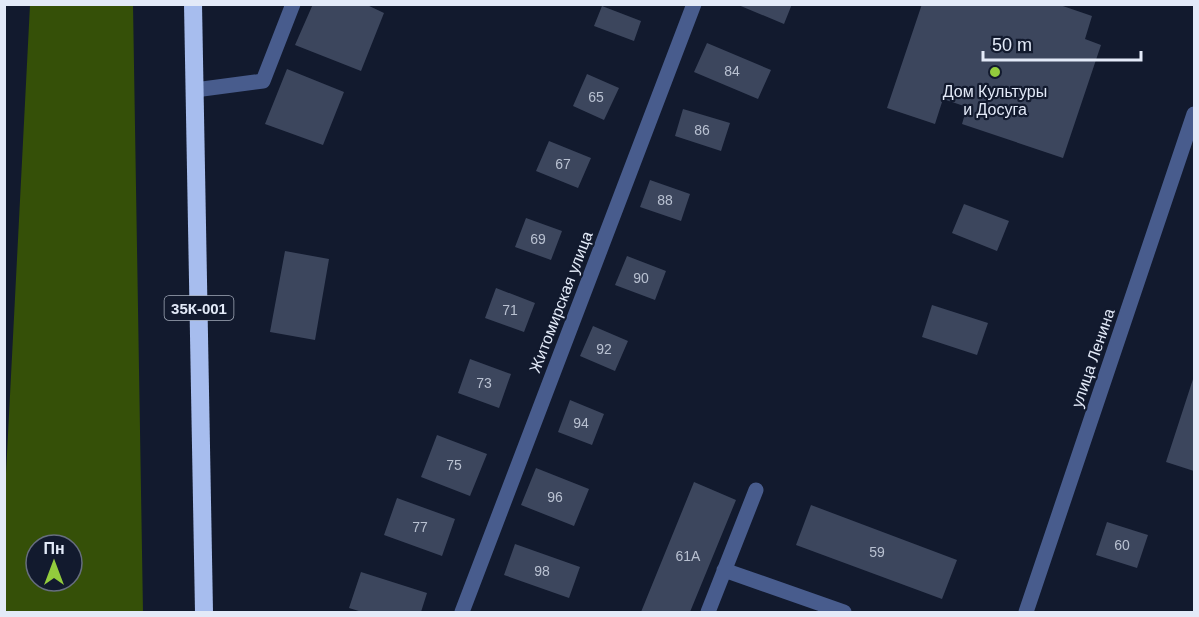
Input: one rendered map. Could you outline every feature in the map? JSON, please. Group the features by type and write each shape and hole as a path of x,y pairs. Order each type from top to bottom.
{"highway":[{"name":"35К-001","path":"193,4 204,612"}],"street":[{"path":"195,90 263,81 293,4"},
{"name":"Житомирская улица","path":"462,612 694,4"},
{"name":"улица Ленина","path":"1026,612 1194,114"},
{"path":"708,612 756,490"},
{"path":"724,570 844,612"}],"green space":[{"path":"30,5 133,5 143,612 5,612 5,493"}],"building":[{"path":"313,4 365,4 384,13 361,71 295,45"},
{"path":"736,4 792,4 784,24"},
{"name":"Дом Культуры и Досуга","path":"922,4 1057,4 1092,16 1085,39 1101,45 1063,158 962,124 967,107 943,99 935,124 887,108"},
{"path":"602,6 641,21 634,41 594,26"},
{"path":"707,43 771,70 758,99 694,72"},
{"path":"287,69 344,92 323,145 265,124"},
{"path":"587,74 619,88 604,120 573,106"},
{"path":"683,109 730,123 721,151 675,136"},
{"path":"549,141 591,158 578,188 536,171"},
{"path":"650,180 690,194 681,221 640,207"},
{"path":"964,204 1009,221 997,251 952,233"},
{"path":"526,218 562,231 551,260 515,247"},
{"path":"285,251 329,259 315,340 270,332"},
{"path":"627,256 666,271 655,300 615,285"},
{"path":"496,288 535,303 524,332 485,318"},
{"path":"932,305 988,323 977,355 922,337"},
{"path":"593,326 628,341 615,371 580,356"},
{"path":"470,359 511,374 499,408 458,393"},
{"path":"1194,376 1194,471 1166,462"},
{"path":"570,400 604,414 592,445 558,432"},
{"path":"437,435 487,454 470,496 421,477"},
{"path":"536,468 589,489 574,526 521,505"},
{"path":"694,482 736,500 690,612 641,612"},
{"path":"397,498 455,519 442,556 384,535"},
{"path":"811,505 957,560 942,599 796,545"},
{"path":"1107,522 1148,535 1137,568 1096,555"},
{"path":"515,544 580,567 569,598 504,575"},
{"path":"361,572 427,593 421,612 362,612 349,608"}],"place":[{"name":"Дом Культуры и Досуга","path":"995,72"}]}
